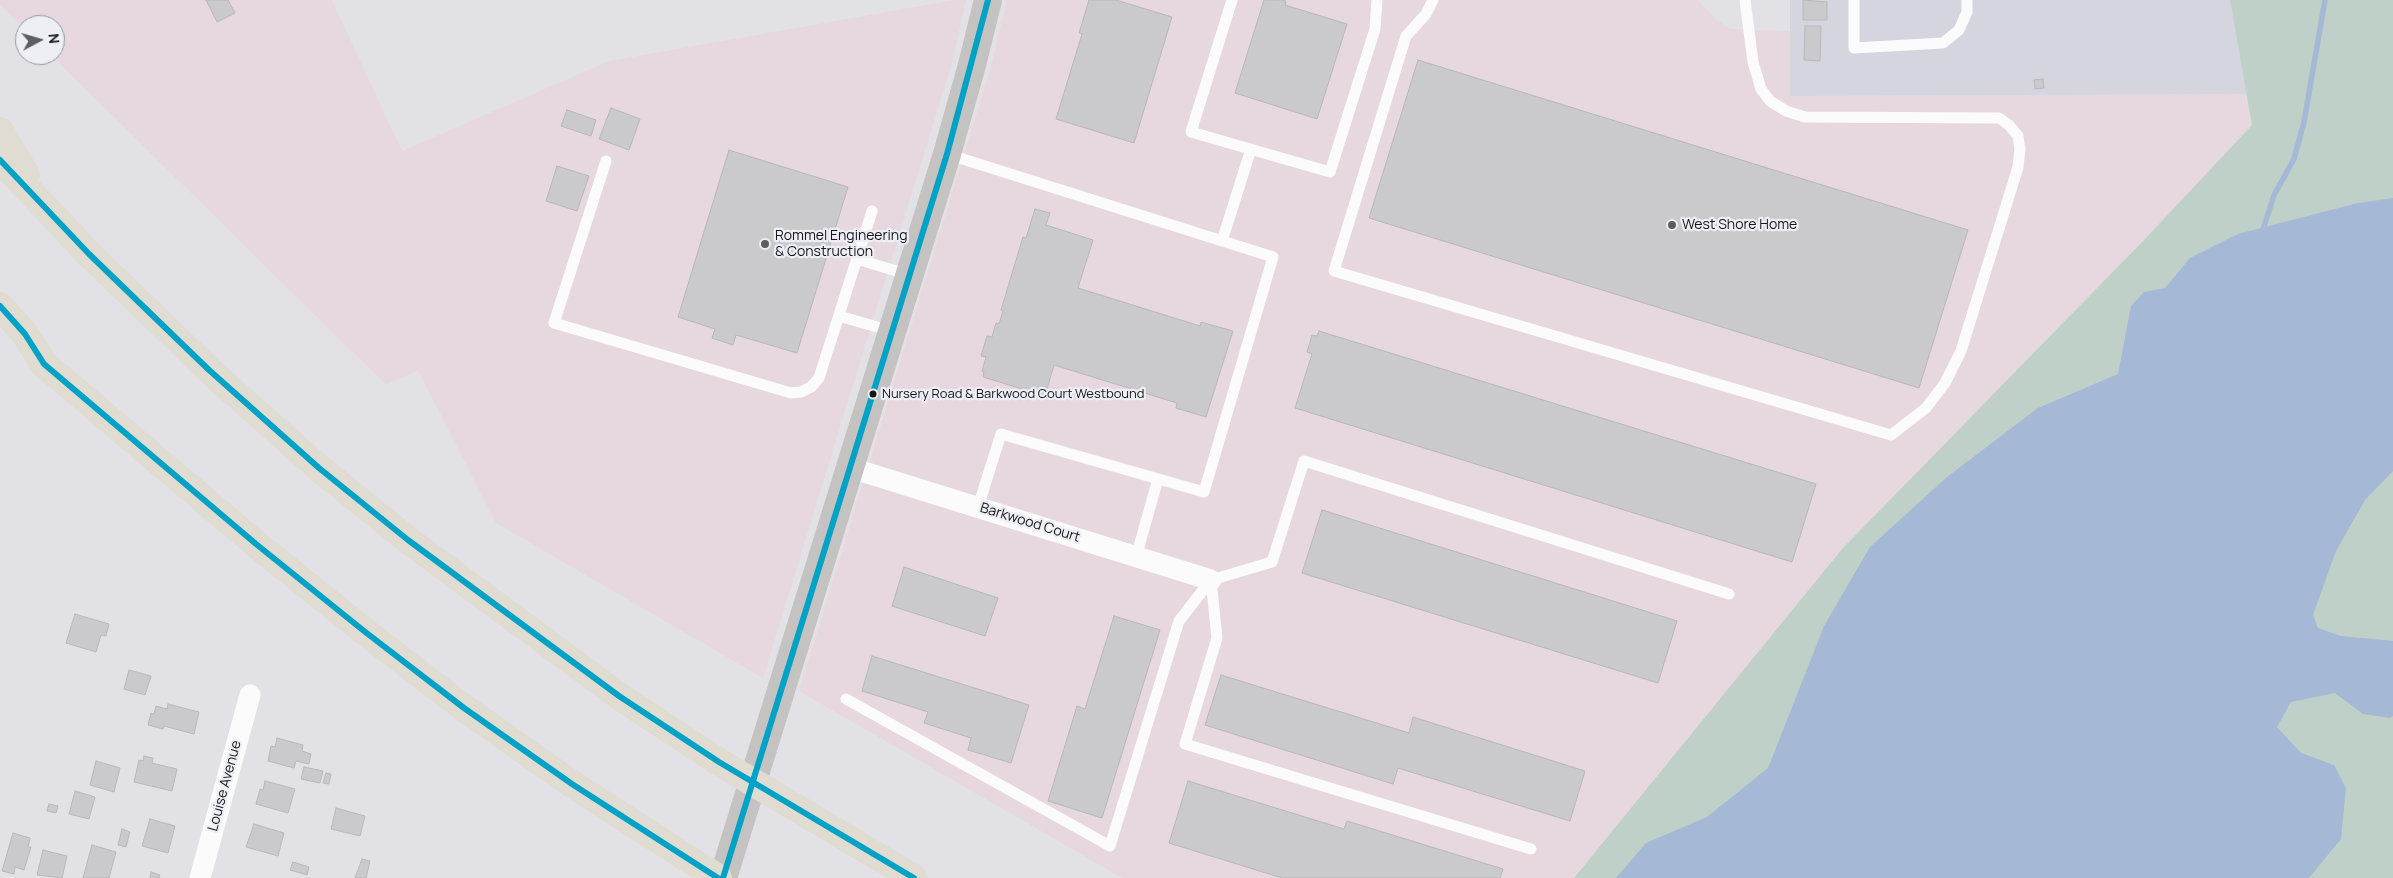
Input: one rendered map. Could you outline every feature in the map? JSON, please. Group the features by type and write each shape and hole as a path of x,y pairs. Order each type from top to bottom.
{"highway":[{"path":"0,131 46,208"},
{"path":"0,160 209,370 319,468 408,540 626,701 719,762 914,878"},
{"path":"0,306 25,334 44,364"},
{"path":"0,326 256,544 456,702 572,784 718,878"}],"main road":[{"path":"723,878 848,467 947,154 988,0"}],"street":[{"name":"Barkwood Court","path":"848,467 1211,580"},
{"name":"Louise Avenue","path":"200,878 250,695"}],"lane":[{"path":"1232,0 1191,132 1330,172 1375,29 1377,0"},
{"path":"1433,0 1426,14 1406,36 1334,271 1891,435 1926,408 1945,383 1961,351 2018,166 2020,149 2018,136 2009,125 1999,118 1806,117 1786,111 1770,101 1761,89 1753,62 1745,0"},
{"path":"1854,0 1854,48 1943,43 1959,30 1967,12 1967,0"},
{"path":"1222,241 1251,149"},
{"path":"947,154 1273,258 1204,492 1001,434 978,507"},
{"path":"606,161 554,323 791,393 811,388 819,378 872,211"},
{"path":"857,259 909,275"},
{"path":"839,316 891,331"},
{"path":"846,699 1110,846 1179,621 1211,580 1272,562 1304,461 1729,594"},
{"path":"1136,557 1158,479"},
{"path":"1211,580 1217,638 1186,744 1531,848"}],"shaded area":[{"path":"0,0 332,0 402,151 609,61 954,0 966,0 952,63 763,678 496,523 418,370 386,385 61,65 65,65 65,15 15,15 15,20 0,5"},
{"path":"1007,0 1698,0 1715,19 1731,29 1790,31 1791,96 2247,94 2252,125 2143,241 1842,549 1574,878 1122,878 799,691 990,70"},
{"path":"1790,0 2230,0 2247,94 1790,96"}],"green space":[{"path":"2230,0 2393,0 2393,878 1574,878 1842,549 2143,241 2252,125"}],"water":[{"path":"2393,198 2393,471 2365,500 2336,551 2313,615 2318,628 2341,636 2393,641 2393,716 2390,718 2363,714 2335,693 2291,702 2277,727 2301,753 2334,765 2346,788 2341,839 2309,878 1616,878 1646,843 1707,817 1768,768 1824,626 1870,547 1947,477 2038,408 2118,374 2131,306 2144,292 2165,288 2190,258 2238,234 2358,203"}],"building":[{"path":"206,0 228,0 235,13 217,22"},
{"path":"1089,0 1116,0 1172,17 1134,143 1056,119 1082,34 1079,33"},
{"path":"1264,0 1286,1 1285,5 1347,24 1317,119 1235,93"},
{"path":"1803,0 1827,2 1827,20 1803,20"},
{"path":"1805,26 1821,26 1820,61 1804,60"},
{"name":"West Shore Home","path":"1418,60 1968,230 1919,388 1369,218"},
{"path":"2043,79 2044,88 2035,89 2034,80"},
{"path":"611,108 640,119 629,150 599,139"},
{"path":"567,110 596,120 591,136 561,126"},
{"name":"Rommel Engineering & Construction","path":"729,150 848,187 797,353 736,335 733,345 712,338 715,329 678,317"},
{"path":"557,166 589,176 577,211 546,201"},
{"path":"1035,209 1050,213 1046,225 1093,240 1078,288 1200,326 1201,322 1233,331 1206,417 1176,408 1177,403 1054,365 1045,396 983,377 984,372 982,371 986,357 981,356 987,336 992,337 996,323 999,324 1003,311 1001,310 1023,237 1026,238"},
{"path":"1319,331 1816,484 1792,562 1295,408 1312,354 1307,352 1312,335 1317,336"},
{"path":"1322,510 1677,621 1658,683 1302,573"},
{"path":"904,567 998,598 985,636 892,606"},
{"path":"75,614 109,624 106,636 101,635 96,652 66,643"},
{"path":"1114,616 1160,630 1102,818 1048,801 1077,706 1085,709"},
{"path":"872,656 1029,705 1011,763 968,750 971,738 924,723 928,712 862,691"},
{"path":"129,670 151,676 145,695 124,689"},
{"path":"1221,675 1409,733 1413,717 1585,771 1570,821 1398,768 1393,784 1205,725"},
{"path":"168,704 199,712 194,734 164,726 163,729 148,725 151,713 154,714 156,706 167,709"},
{"path":"277,738 303,745 302,751 311,754 309,764 296,761 294,768 268,761 271,746 275,747"},
{"path":"144,756 153,758 152,763 177,769 172,791 134,782 139,760 143,761"},
{"path":"96,761 120,768 114,792 90,785"},
{"path":"304,767 323,771 320,783 301,779"},
{"path":"326,773 331,774 329,784 323,783"},
{"path":"265,781 295,789 288,813 256,804 260,789 263,790"},
{"path":"1188,781 1344,829 1347,821 1503,869 1500,878 1282,878 1169,843"},
{"path":"75,791 95,797 89,819 69,814"},
{"path":"49,804 58,806 56,813 47,811"},
{"path":"336,808 365,816 360,836 331,829"},
{"path":"150,819 175,826 168,853 142,846"},
{"path":"254,824 284,833 278,856 246,847"},
{"path":"122,829 130,832 126,847 118,845"},
{"path":"13,833 30,838 28,847 31,847 24,870 15,867 14,874 2,871"},
{"path":"92,845 116,852 109,878 83,878"},
{"path":"43,850 67,856 62,878 37,875"},
{"path":"362,859 370,861 366,878 355,878"},
{"path":"293,862 309,867 307,875 290,870"},
{"path":"151,872 160,875 159,878 150,878"}],"waterway":[{"path":"2262,233 2274,195 2294,159 2304,122 2325,0"}],"transit line":[{"path":"723,878 947,154 988,0"},
{"path":"0,160 89,254 209,370 319,468 408,540 619,696 719,762 914,878"},
{"path":"0,306 25,334 44,364 256,544 364,631 464,708 572,784 718,878"}],"place":[{"name":"West Shore Home","path":"1672,225"},
{"name":"Rommel Engineering & Construction","path":"765,244"},
{"name":"Nursery Road & Barkwood Court Westbound","path":"873,394"}]}
